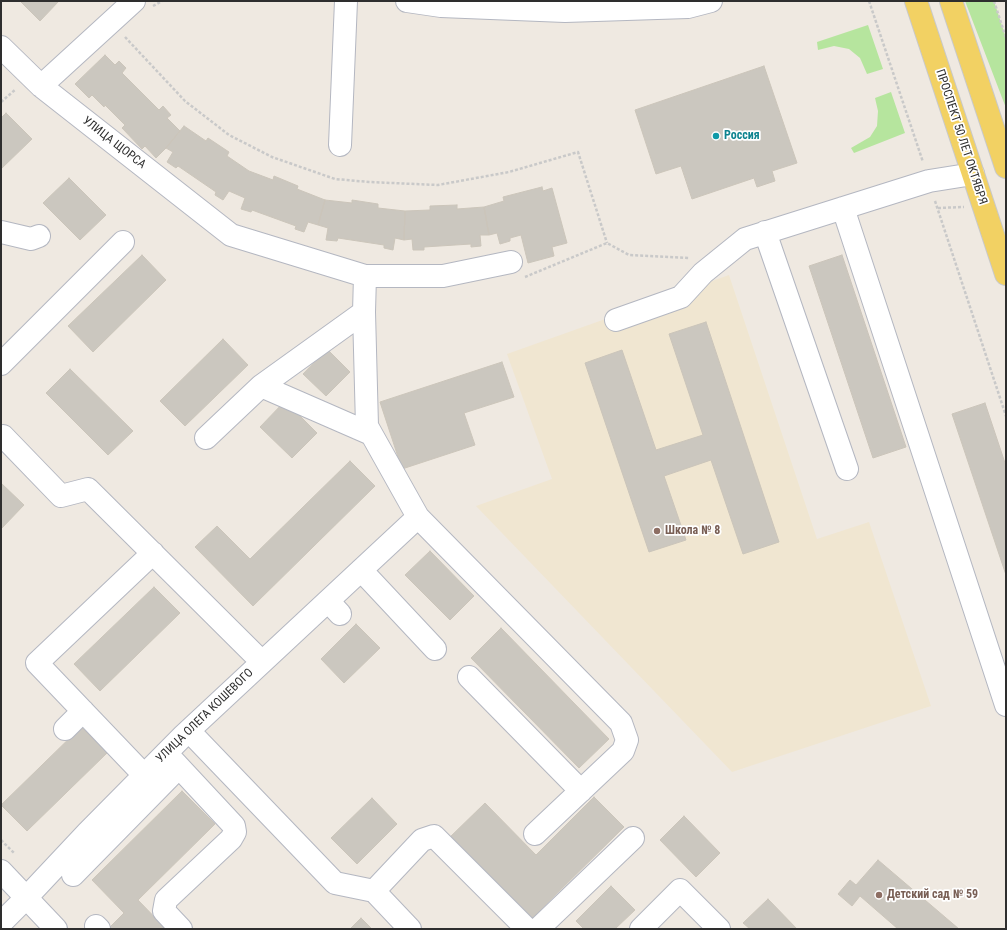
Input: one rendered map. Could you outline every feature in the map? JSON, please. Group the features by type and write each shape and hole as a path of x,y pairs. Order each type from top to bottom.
{"main road":[{"name":"ПРОСПЕКТ 50 ЛЕТ ОКТЯБРЯ","path":"916,1 1006,274"},
{"path":"951,1 1006,168 973,174"}],"street":[{"path":"41,86 134,1"},
{"path":"340,145 346,1"},
{"path":"406,1 564,6 687,4 710,1"},
{"name":"УЛИЦА ЩОРСА","path":"5,58 231,235 365,276"},
{"path":"616,320 681,297 703,273 745,239 929,181 973,174"},
{"path":"843,208 1006,705"},
{"path":"1,232 31,239 39,236"},
{"path":"765,232 846,469"},
{"path":"1,364 123,242"},
{"path":"511,262 443,276 365,276 364,312 367,426 418,517 621,723 627,740 623,751 535,834"},
{"path":"206,438 261,386 364,312"},
{"path":"261,386 372,434"},
{"path":"2,436 61,496 88,489 262,662"},
{"name":"УЛИЦА ОЛЕГА КОШЕВОГО","path":"1,923 144,775 173,760 189,731 262,662 334,607 361,570 418,517"},
{"path":"144,775 37,663 153,553"},
{"path":"361,570 435,650"},
{"path":"469,677 581,791"},
{"path":"65,728 83,712"},
{"path":"189,731 335,883 374,891 410,929"},
{"path":"73,875 173,760 234,826 235,832 231,838 166,900 164,911 181,929"},
{"path":"374,891 422,840 434,836 527,929"},
{"path":"538,929 632,838"},
{"path":"1,871 56,929"},
{"path":"641,929 680,890 719,929"}],"path":[{"path":"870,1 1006,416"},
{"path":"994,1 1006,38"},
{"path":"122,34 185,101 229,135 272,157 335,179 438,185 509,172 578,152 607,243"}],"shaded area":[{"name":"Школа № 8","path":"729,275 817,539 869,522 931,706 732,772 476,506 552,479 507,354"}],"green space":[{"path":"965,1 994,1 1006,38 1006,108"},
{"path":"868,25 883,69 867,74 860,58 849,49 834,46 818,50 817,42"},
{"path":"891,92 905,133 854,153 851,148 870,137 877,126 878,111 875,98"}],"building":[{"path":"20,1 59,1 40,21"},
{"path":"105,55 115,65 119,61 126,68 122,73 159,110 163,106 171,115 167,118 180,131 156,158 145,146 142,149 122,128 125,125 105,105 104,107 92,95 89,98 75,84"},
{"name":"Россия","path":"764,66 797,163 772,171 775,181 757,187 754,178 692,199 681,166 656,174 635,110"},
{"path":"6,113 32,139 1,169 1,118"},
{"path":"184,126 206,141 208,138 229,152 227,156 249,171 273,180 274,176 298,186 297,189 325,200 318,225 308,222 304,232 295,229 296,226 252,210 251,212 241,209 245,198 229,191 223,200 215,195 216,192 178,166 176,168 167,162 173,152 166,148"},
{"path":"69,178 106,215 80,240 43,203"},
{"path":"542,187 543,191 552,188 567,243 552,247 554,256 528,263 521,235 510,238 510,241 500,244 497,233 489,235 484,207 504,201 503,197"},
{"path":"325,200 352,203 352,200 378,204 378,208 405,211 404,240 395,238 393,250 384,248 384,245 338,238 337,241 326,240 328,228 318,225"},
{"path":"457,205 457,209 484,207 489,235 480,235 481,246 471,247 471,244 424,247 424,250 413,250 412,239 404,240 405,211 430,210 430,206"},
{"path":"142,255 166,280 93,352 68,326"},
{"path":"842,255 906,447 873,458 809,266"},
{"path":"706,322 779,542 743,554 711,460 664,476 686,540 649,552 585,363 622,350 656,450 703,435 669,334"},
{"path":"223,339 248,365 185,426 160,401"},
{"path":"327,349 350,372 326,396 303,374"},
{"path":"502,362 514,397 464,413 475,445 402,469 380,402"},
{"path":"70,369 133,431 108,455 46,393"},
{"path":"285,401 317,433 292,458 260,427"},
{"path":"985,403 1006,466 1006,575 952,414"},
{"path":"350,461 375,486 253,606 195,547 217,526 250,559"},
{"path":"1,483 24,505 1,529"},
{"path":"430,551 474,596 450,620 405,575"},
{"path":"154,587 180,613 100,691 74,664"},
{"path":"356,624 380,648 344,683 321,659"},
{"path":"501,628 609,739 579,768 471,658"},
{"path":"81,727 107,753 27,831 1,805"},
{"path":"182,791 215,824 138,900 166,929 108,929 124,913 92,880"},
{"path":"594,797 624,827 529,921 448,839 485,803 536,855"},
{"path":"372,798 397,824 357,864 331,838"},
{"path":"684,816 720,853 696,877 660,840"},
{"name":"Детский сад № 59","path":"878,860 959,929 898,929 860,896 852,906 838,894 850,880 856,885"},
{"path":"611,886 635,910 615,929 584,929 576,921"},
{"path":"768,899 797,929 750,929 743,923"},
{"path":"361,918 372,929 350,929"}],"place":[{"name":"Россия","path":"716,136"},
{"name":"Школа № 8","path":"657,531"},
{"name":"Детский сад № 59","path":"879,895"}]}
